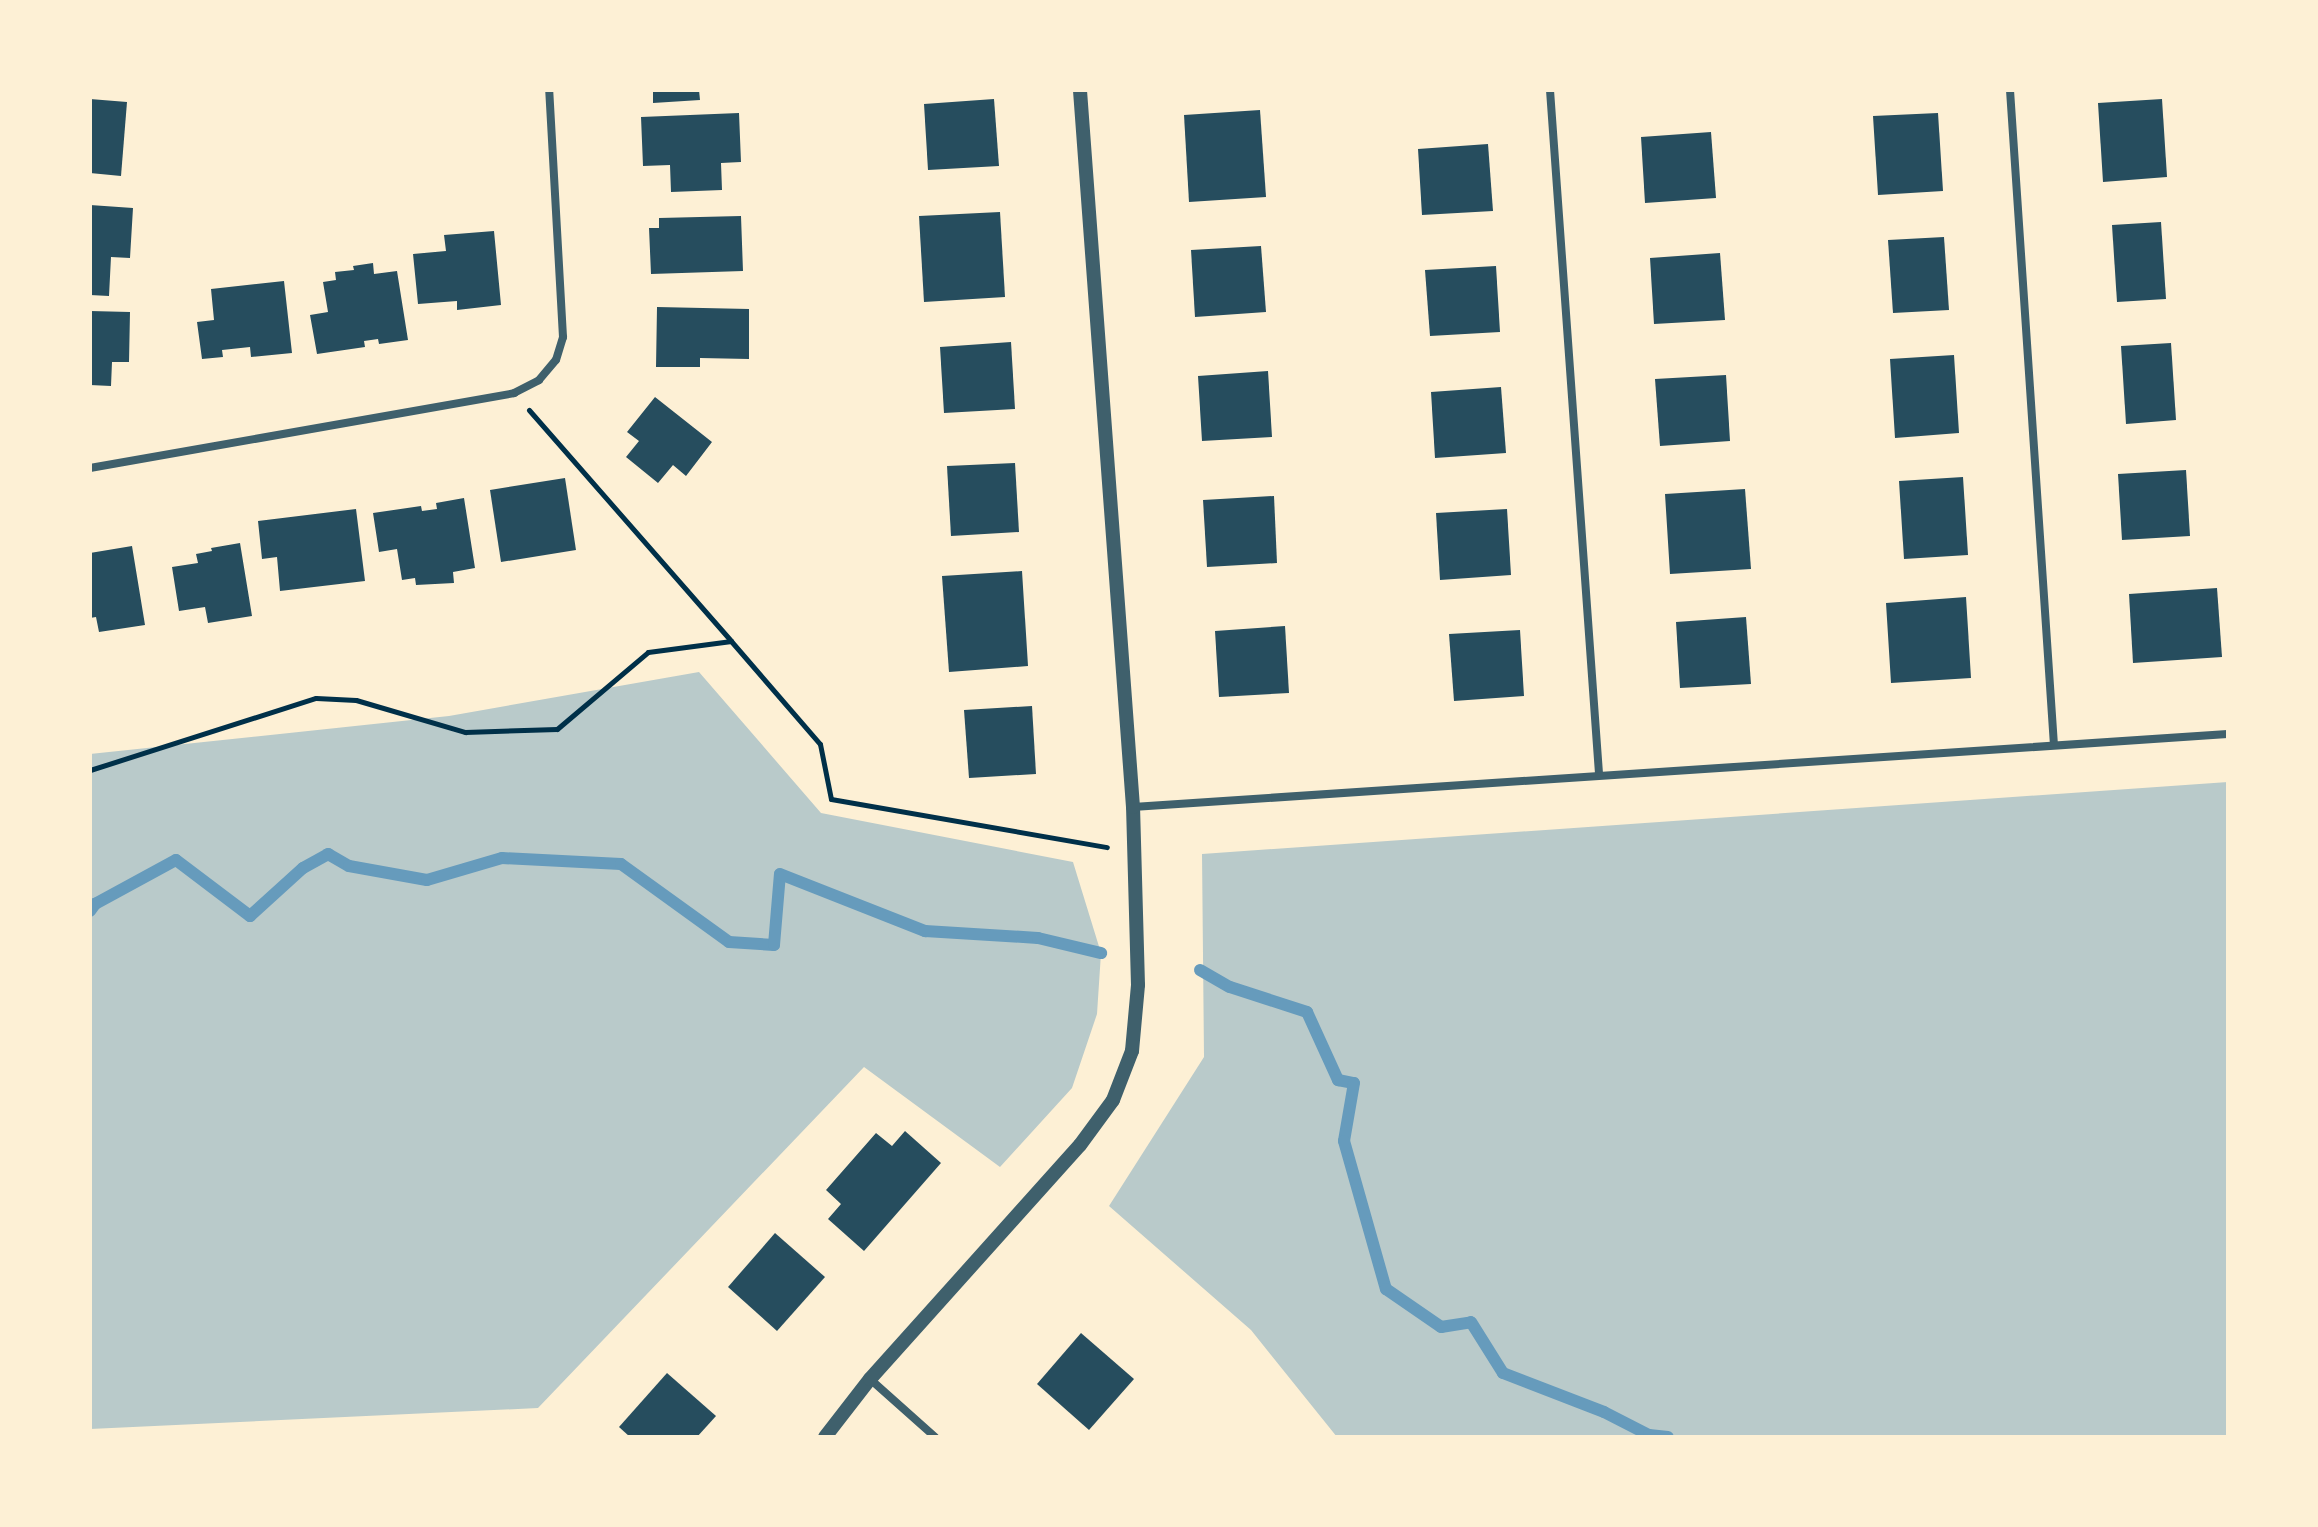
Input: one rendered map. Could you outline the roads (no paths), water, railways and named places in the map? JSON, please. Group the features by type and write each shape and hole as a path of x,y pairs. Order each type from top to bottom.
{"street":[{"path":"90,468 514,393 539,380 556,360 563,337 549,90"},
{"path":"825,1437 870,1379 1080,1145 1113,1100 1132,1051 1138,985 1133,807 1080,90"},
{"path":"1550,90 1599,773"},
{"path":"2010,90 2054,745"},
{"path":"1133,807 1599,773 2228,734"},
{"path":"870,1379 935,1437"}],"waterway":[{"path":"90,911 95,904 176,860 250,916 303,868 328,854 349,866 427,880 502,858 621,864 729,942 774,945 780,874 925,931 1038,938 1101,953"},
{"path":"1200,970 1230,987 1307,1012 1338,1080 1354,1083 1344,1141 1386,1289 1441,1327 1471,1322 1503,1373 1604,1412 1649,1435 1668,1437"}]}
